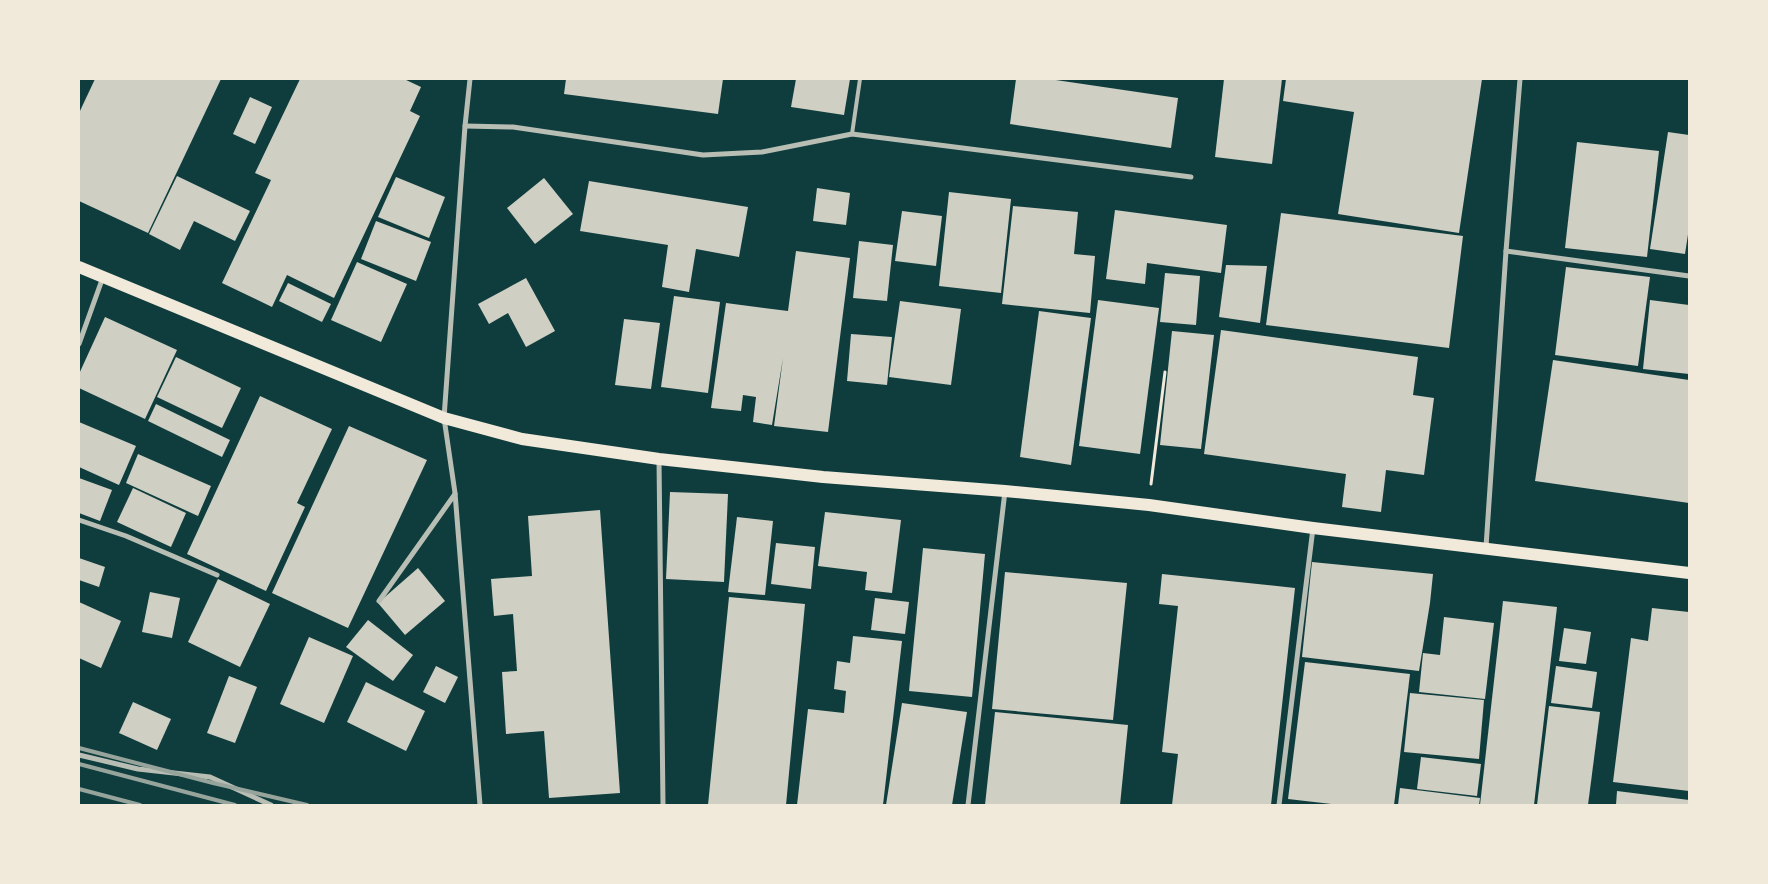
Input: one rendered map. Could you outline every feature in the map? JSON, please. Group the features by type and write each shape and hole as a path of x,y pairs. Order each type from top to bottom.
{"main road":[{"path":"79,267 444,418 522,439 659,459 823,477 1005,491 1149,505 1313,528 1689,573"}],"street":[{"path":"470,79 444,418 455,493 480,805"},
{"path":"1486,548 1506,251 1520,79"},
{"path":"465,126 513,127 704,155 762,152 852,134 1191,177"},
{"path":"1506,251 1689,276"},
{"path":"79,344 103,277"},
{"path":"659,459 663,805"},
{"path":"968,805 1005,491"},
{"path":"379,601 455,493"},
{"path":"79,520 126,536 217,575"},
{"path":"1279,805 1313,528"},
{"path":"79,755 138,769 210,777 271,805"}],"lane":[{"path":"852,134 860,79"}],"path":[{"path":"1149,505 1165,372"}],"building":[{"path":"95,79 221,79 148,233 79,201 79,113"},
{"path":"300,79 404,79 421,87 410,111 420,116 334,298 287,275 272,307 222,283 271,180 255,173"},
{"path":"566,79 723,79 718,114 564,94"},
{"path":"796,79 850,79 844,115 791,107"},
{"path":"1016,79 1049,79 1178,98 1171,148 1010,124"},
{"path":"1224,79 1282,79 1272,164 1215,157"},
{"path":"1286,79 1482,79 1459,233 1338,214 1354,112 1283,101"},
{"path":"250,97 272,107 255,144 233,134"},
{"path":"1668,132 1689,135 1689,228 1685,254 1650,249"},
{"path":"1577,142 1659,151 1647,257 1565,248"},
{"path":"177,176 250,211 235,241 194,221 180,250 149,234"},
{"path":"396,177 445,197 429,238 378,217"},
{"path":"544,178 573,214 535,244 507,208"},
{"path":"589,181 748,207 739,257 696,249 689,292 662,287 668,245 580,231"},
{"path":"817,188 850,193 846,225 813,221"},
{"path":"949,192 1011,199 1001,293 939,286"},
{"path":"1013,206 1078,212 1074,254 1095,256 1090,313 1002,304"},
{"path":"1115,210 1227,225 1221,273 1147,263 1145,284 1106,279"},
{"path":"902,211 942,216 936,266 895,261"},
{"path":"1281,213 1463,236 1449,348 1266,325"},
{"path":"376,221 431,242 416,281 361,259"},
{"path":"859,241 893,245 887,301 853,298"},
{"path":"796,251 850,258 828,432 774,426 783,358 772,425 753,422 756,397 743,395 741,411 711,408 726,303 788,311"},
{"path":"357,262 407,284 381,342 331,320"},
{"path":"1226,265 1267,266 1260,323 1219,317"},
{"path":"1566,267 1650,277 1638,366 1555,355"},
{"path":"1165,273 1200,276 1196,325 1160,322"},
{"path":"526,278 555,331 526,347 508,313 489,324 478,304"},
{"path":"288,283 331,304 322,322 279,301"},
{"path":"674,296 720,302 708,393 661,387"},
{"path":"1098,300 1159,308 1140,454 1079,446"},
{"path":"1650,300 1689,305 1689,374 1643,369"},
{"path":"900,301 961,309 951,385 889,377"},
{"path":"1039,311 1091,318 1071,465 1020,457"},
{"path":"105,317 177,350 145,419 79,388 79,374"},
{"path":"624,319 660,323 651,389 615,385"},
{"path":"1221,330 1418,357 1413,395 1434,398 1424,475 1386,470 1381,512 1342,507 1346,474 1204,454"},
{"path":"1172,331 1214,335 1201,449 1160,445"},
{"path":"851,334 892,337 887,385 847,381"},
{"path":"176,357 241,388 222,428 157,397"},
{"path":"1553,360 1689,380 1689,503 1535,481"},
{"path":"260,396 332,429 297,503 305,507 266,591 187,554"},
{"path":"156,404 230,440 222,457 148,421"},
{"path":"79,422 136,446 119,485 79,467"},
{"path":"349,426 427,460 348,628 272,593"},
{"path":"138,454 211,486 198,516 126,483"},
{"path":"79,478 112,490 100,521 79,513"},
{"path":"133,488 186,513 171,547 117,522"},
{"path":"670,492 728,494 724,582 666,579"},
{"path":"600,510 620,793 549,798 544,731 506,734 502,672 517,671 513,614 494,616 491,579 532,576 528,516"},
{"path":"825,512 901,520 892,593 865,590 867,572 818,566"},
{"path":"737,517 773,521 765,595 728,592"},
{"path":"776,543 815,547 811,589 771,584"},
{"path":"923,548 985,554 972,697 909,691"},
{"path":"79,558 105,567 99,587 79,580"},
{"path":"1312,562 1433,574 1419,671 1302,657"},
{"path":"418,568 445,601 405,635 378,603"},
{"path":"1005,572 1127,583 1113,720 992,709"},
{"path":"1162,574 1295,588 1271,805 1172,805 1178,754 1162,752 1178,606 1159,604"},
{"path":"218,579 270,604 240,667 188,642"},
{"path":"150,592 180,598 172,638 142,632"},
{"path":"729,597 805,604 786,805 708,805"},
{"path":"875,598 909,602 905,634 871,630"},
{"path":"1503,601 1557,607 1534,805 1480,805"},
{"path":"79,602 121,621 101,668 79,658"},
{"path":"1652,608 1689,612 1689,791 1613,782 1631,638 1648,641"},
{"path":"1444,617 1494,623 1485,699 1419,692 1423,653 1440,655"},
{"path":"368,620 413,655 393,681 346,647"},
{"path":"1564,628 1591,632 1586,664 1559,661"},
{"path":"853,636 902,641 883,805 797,805 808,709 844,713 846,691 834,689 837,661 850,663"},
{"path":"309,637 353,656 324,723 280,704"},
{"path":"1305,662 1410,674 1394,805 1340,805 1288,799"},
{"path":"436,666 458,677 445,703 423,692"},
{"path":"1556,666 1597,672 1592,708 1551,703"},
{"path":"229,676 257,687 235,743 207,733"},
{"path":"366,682 425,711 406,751 347,722"},
{"path":"1410,693 1484,700 1479,759 1404,752"},
{"path":"133,702 171,719 157,750 119,733"},
{"path":"902,703 967,712 952,805 886,805"},
{"path":"1549,706 1600,712 1588,805 1537,805"},
{"path":"995,712 1128,725 1120,805 985,805"},
{"path":"1421,757 1481,764 1477,796 1417,789"},
{"path":"1400,788 1480,798 1479,805 1398,805"},
{"path":"1617,791 1689,800 1689,805 1616,805"}],"railway":[{"path":"79,748 307,805"},
{"path":"79,764 235,805"},
{"path":"79,789 140,805"}]}
